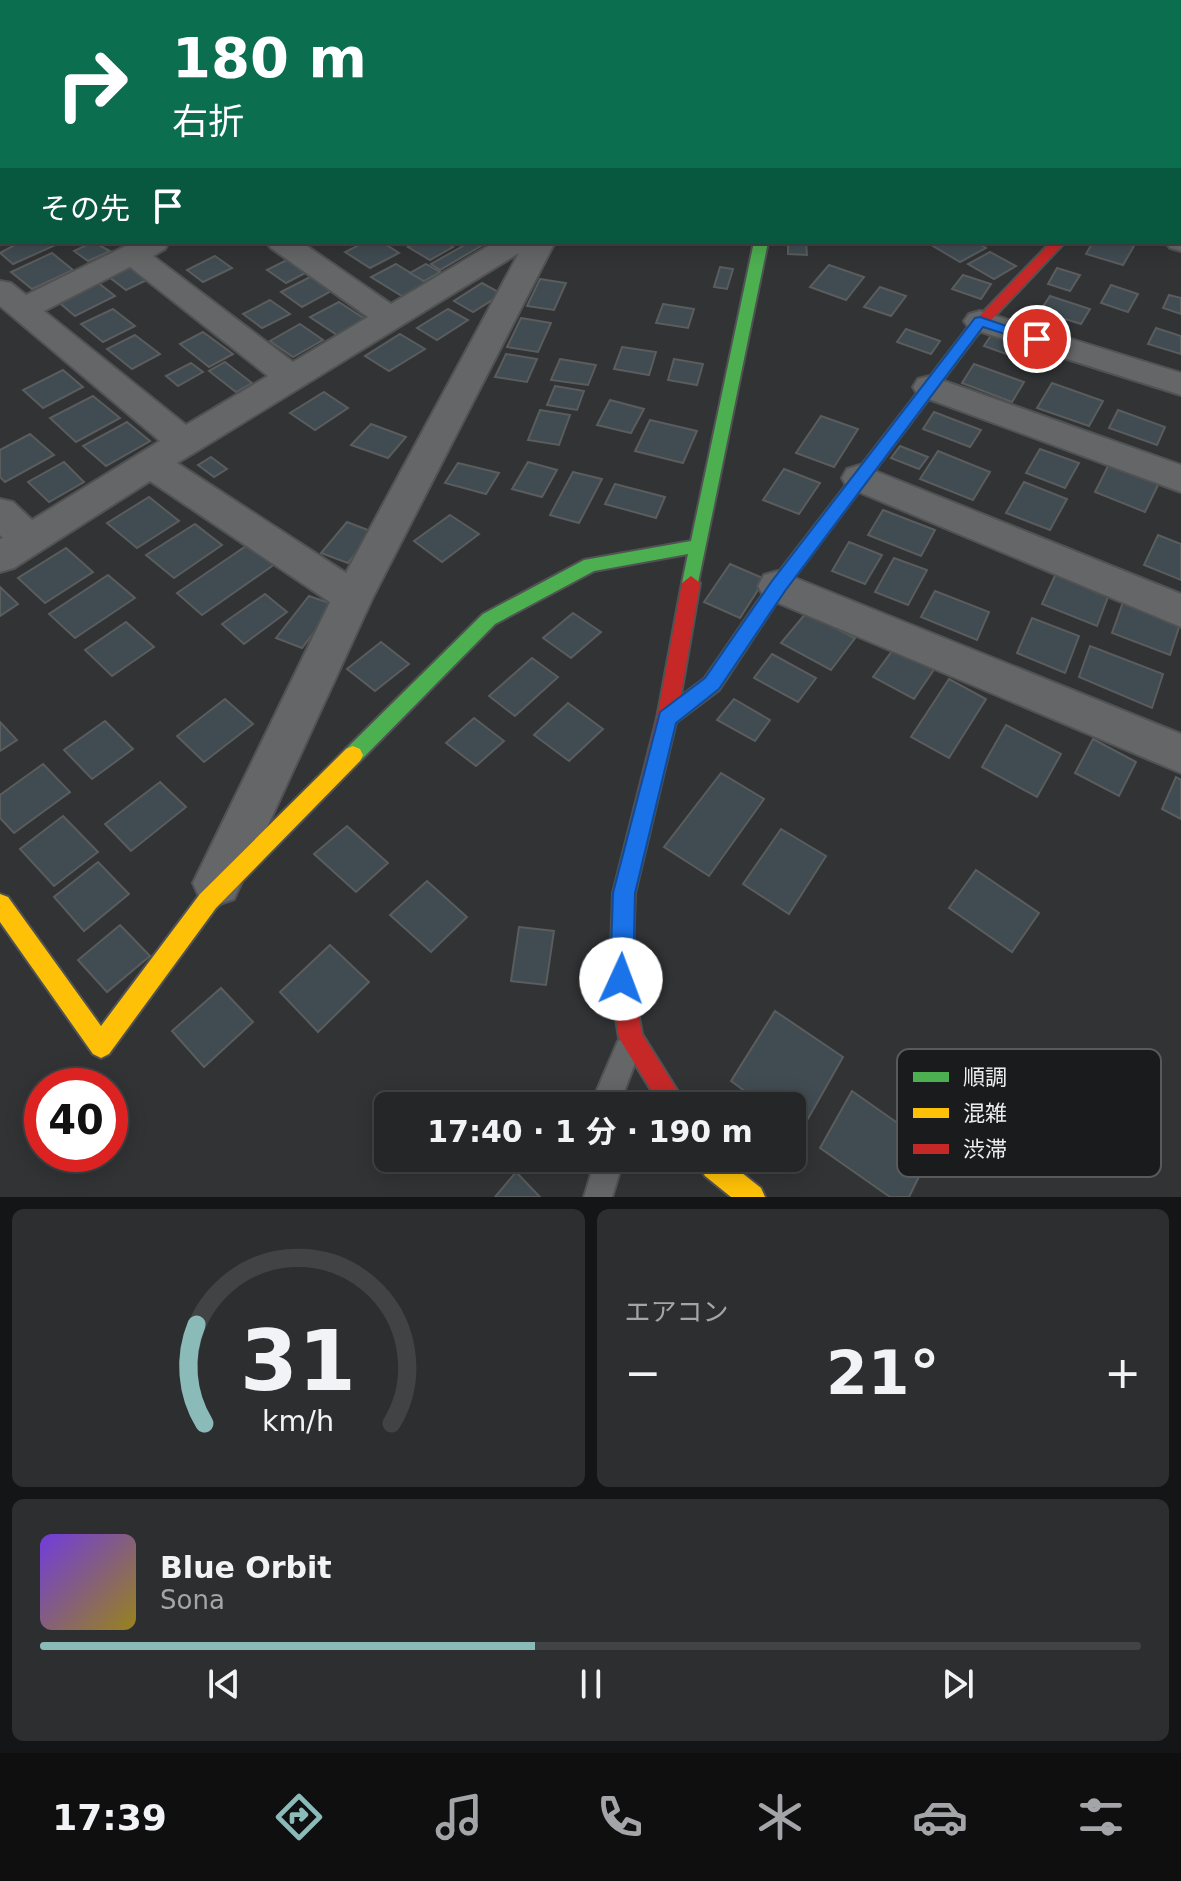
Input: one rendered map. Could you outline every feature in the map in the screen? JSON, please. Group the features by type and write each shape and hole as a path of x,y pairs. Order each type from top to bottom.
{"street":[{"path":"284,244 390,318"},
{"path":"0,512 14,549 184,442 513,244"},
{"path":"208,901 353,597 513,244"},
{"path":"666,1092 631,1038 621,979 624,893 667,718 698,546 761,244"},
{"path":"667,718 712,684 778,586 980,321 1056,244"},
{"path":"184,442 11,300 144,248 292,378"},
{"path":"980,321 1181,384"},
{"path":"930,387 1181,479"},
{"path":"151,464 353,597"},
{"path":"860,478 1181,611"},
{"path":"0,904 101,1046 208,901 489,619 590,565 698,546"},
{"path":"778,586 1181,754"},
{"path":"720,1172 752,1197"}],"lane":[{"path":"610,1092 631,1038"},
{"path":"598,1197 606,1172"}],"building":[{"path":"16,244 58,244 13,264 0,253"},
{"path":"97,244 110,251 88,261 74,251"},
{"path":"361,244 385,244 399,253 370,268 345,252"},
{"path":"414,244 448,244 453,247 430,260 408,247"},
{"path":"466,244 481,246 440,270 431,264"},
{"path":"788,244 806,244 807,255 788,254"},
{"path":"979,244 986,248 960,262 933,246"},
{"path":"1092,244 1134,246 1123,265 1086,254"},
{"path":"990,252 1016,266 994,279 968,264"},
{"path":"52,253 73,270 32,289 11,272"},
{"path":"215,256 232,268 203,282 187,270"},
{"path":"293,257 313,269 286,283 267,270"},
{"path":"396,264 426,283 402,296 371,277"},
{"path":"426,264 440,272 424,281 410,273"},
{"path":"134,265 151,278 126,290 109,277"},
{"path":"829,265 864,277 846,300 810,287"},
{"path":"720,267 733,269 727,289 714,287"},
{"path":"1057,268 1080,275 1070,291 1048,284"},
{"path":"314,275 335,289 302,307 281,292"},
{"path":"963,275 991,284 981,299 952,289"},
{"path":"540,279 566,283 554,310 527,306"},
{"path":"96,281 115,296 75,316 56,300"},
{"path":"482,283 502,294 473,312 454,301"},
{"path":"1111,285 1138,294 1128,312 1101,303"},
{"path":"880,287 906,296 891,316 864,307"},
{"path":"1169,295 1181,298 1181,314 1163,308"},
{"path":"1050,296 1090,309 1081,324 1040,311"},
{"path":"270,300 290,314 262,328 243,314"},
{"path":"339,302 365,319 337,335 310,317"},
{"path":"663,304 694,309 688,328 656,323"},
{"path":"113,309 135,326 103,342 81,324"},
{"path":"448,309 468,320 437,340 417,328"},
{"path":"521,318 551,323 538,352 507,347"},
{"path":"300,324 323,340 293,357 270,341"},
{"path":"1156,328 1181,336 1181,354 1148,344"},
{"path":"906,329 940,341 931,354 897,342"},
{"path":"994,331 1044,347 1034,364 984,346"},
{"path":"203,332 233,354 209,367 180,344"},
{"path":"400,334 425,349 389,371 365,356"},
{"path":"135,335 160,354 132,369 107,349"},
{"path":"622,347 656,352 649,375 614,369"},
{"path":"506,354 537,359 527,382 495,377"},
{"path":"560,359 596,365 588,385 551,380"},
{"path":"674,359 703,364 697,385 668,380"},
{"path":"225,362 252,383 236,392 209,371"},
{"path":"191,363 203,372 178,386 166,376"},
{"path":"974,364 1024,382 1012,402 962,383"},
{"path":"63,370 83,387 43,408 23,390"},
{"path":"1052,383 1103,401 1089,426 1037,408"},
{"path":"555,386 584,391 577,410 547,405"},
{"path":"324,392 348,408 315,430 290,413"},
{"path":"93,396 120,418 76,442 50,418"},
{"path":"610,400 644,409 631,433 597,425"},
{"path":"540,410 570,415 559,445 528,440"},
{"path":"1118,410 1165,427 1157,445 1109,428"},
{"path":"934,412 981,430 970,447 923,429"},
{"path":"821,416 858,429 834,467 796,453"},
{"path":"650,420 697,431 683,463 635,451"},
{"path":"127,422 150,441 106,466 83,446"},
{"path":"371,424 406,437 388,458 351,445"},
{"path":"30,434 54,455 5,482 0,477 0,450"},
{"path":"900,446 928,457 919,469 891,458"},
{"path":"1040,449 1079,463 1065,488 1026,473"},
{"path":"938,451 990,472 973,500 920,479"},
{"path":"211,457 227,469 214,477 198,465"},
{"path":"64,462 84,482 49,502 28,482"},
{"path":"528,462 557,470 542,497 512,489"},
{"path":"458,463 499,473 486,494 445,483"},
{"path":"1109,464 1159,483 1145,512 1095,492"},
{"path":"784,469 820,483 799,514 763,500"},
{"path":"573,472 602,479 579,523 550,515"},
{"path":"1024,482 1067,499 1050,530 1006,513"},
{"path":"615,484 665,497 656,518 605,504"},
{"path":"149,497 179,521 137,548 107,523"},
{"path":"883,510 935,530 921,556 868,535"},
{"path":"450,515 479,534 442,562 414,541"},
{"path":"347,522 373,532 348,563 321,553"},
{"path":"195,524 222,545 174,578 146,555"},
{"path":"1158,535 1181,544 1181,580 1144,565"},
{"path":"849,542 882,555 865,584 832,571"},
{"path":"249,544 275,564 202,615 177,593"},
{"path":"66,548 93,572 45,603 18,578"},
{"path":"894,558 927,570 908,605 875,592"},
{"path":"730,564 765,579 740,618 704,602"},
{"path":"1058,569 1111,589 1097,626 1042,604"},
{"path":"108,575 135,598 75,638 49,614"},
{"path":"0,587 18,604 0,616"},
{"path":"935,591 989,612 977,640 921,617"},
{"path":"265,594 287,612 244,644 222,624"},
{"path":"309,596 335,605 302,648 276,638"},
{"path":"1123,602 1180,624 1170,655 1112,633"},
{"path":"573,613 601,632 571,658 543,638"},
{"path":"806,613 855,638 831,670 781,643"},
{"path":"1032,618 1079,636 1065,673 1017,653"},
{"path":"126,622 154,647 112,676 85,650"},
{"path":"381,642 409,664 375,691 347,669"},
{"path":"1090,646 1163,674 1152,708 1079,677"},
{"path":"895,647 935,668 914,699 873,677"},
{"path":"772,654 816,678 798,702 754,678"},
{"path":"532,658 558,677 515,716 489,696"},
{"path":"949,679 986,699 949,758 911,737"},
{"path":"225,699 253,724 204,762 177,736"},
{"path":"734,699 770,720 755,741 717,720"},
{"path":"568,703 603,729 569,761 534,735"},
{"path":"474,718 504,741 476,766 446,743"},
{"path":"105,721 133,749 92,779 64,750"},
{"path":"0,722 17,740 0,751"},
{"path":"1006,725 1061,754 1037,797 982,767"},
{"path":"1093,739 1136,762 1119,796 1075,773"},
{"path":"43,764 70,792 14,833 0,818 0,795"},
{"path":"721,773 764,799 709,876 664,847"},
{"path":"1176,777 1181,780 1181,819 1162,809"},
{"path":"160,782 186,807 131,851 105,824"},
{"path":"63,816 98,852 54,886 20,849"},
{"path":"347,826 388,863 356,892 314,854"},
{"path":"781,829 826,856 789,914 743,884"},
{"path":"98,862 129,894 84,931 54,897"},
{"path":"976,870 1039,913 1012,952 949,908"},
{"path":"427,881 467,917 431,952 390,915"},
{"path":"120,925 150,956 107,992 78,960"},
{"path":"519,927 554,931 546,985 511,981"},
{"path":"330,945 369,982 318,1032 280,992"},
{"path":"221,988 253,1022 204,1067 172,1031"},
{"path":"775,1011 843,1057 806,1122 806,1092 746,1092 731,1081"},
{"path":"852,1091 897,1123 897,1177 919,1177 909,1197 890,1197 820,1148"},
{"path":"516,1172 540,1197 495,1197"}],"traffic: fast":[{"path":"691,583 761,244"},
{"path":"353,755 489,619 590,565 698,546"}],"traffic: slow":[{"path":"667,718 712,684 778,586 971,333"},
{"path":"0,904 101,1046 208,901 353,755"},
{"path":"720,1172 752,1197"}],"traffic: jam":[{"path":"971,333 1056,244"},
{"path":"666,1092 631,1038 621,979 624,893 667,718 691,583"}],"route":[{"path":"621,979 624,893 667,718 712,684 778,586 980,321 1037,339"}]}
